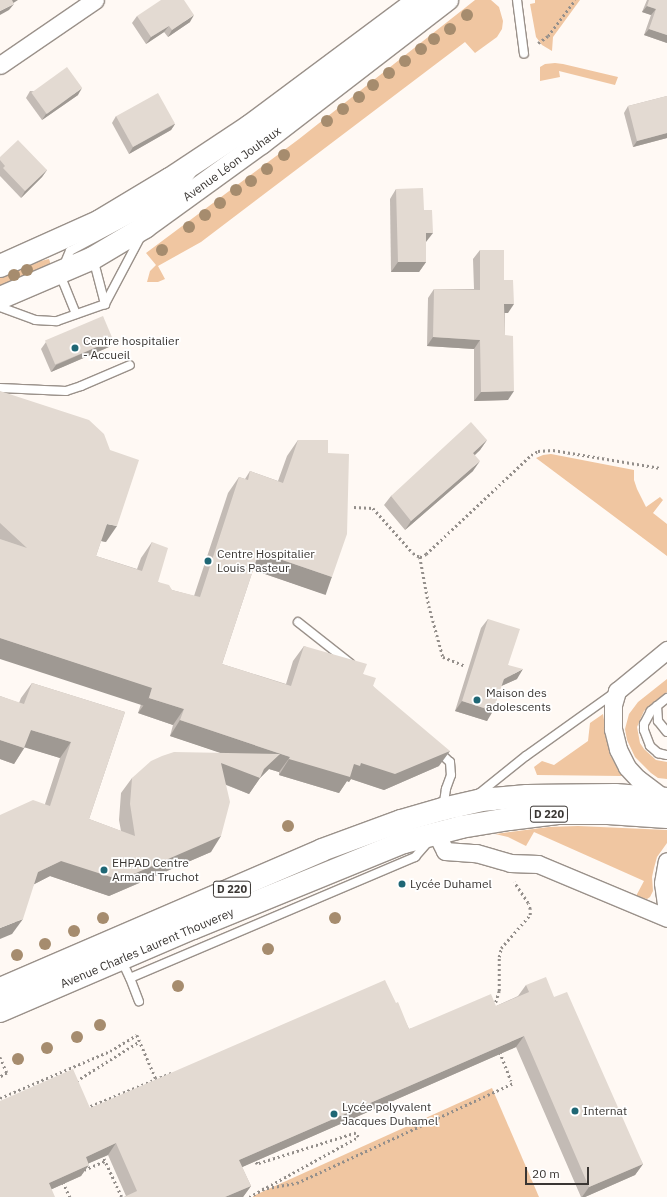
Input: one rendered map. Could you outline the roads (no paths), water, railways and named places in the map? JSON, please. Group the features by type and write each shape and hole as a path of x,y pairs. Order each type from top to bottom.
{"main road":[{"path":"0,266 100,221 204,156 250,126 419,0"},
{"name":"Avenue Léon Jouhaux","path":"0,298 93,258 145,227 261,143 447,0"},
{"name":"Avenue Charles Laurent Thouverey","path":"0,989 322,850 401,821 443,809 470,803 527,796 570,794 615,795 666,805"},
{"name":"Avenue Charles Laurent Thouverey","path":"0,1011 374,853 404,842 436,833 509,819 558,813 608,813 666,805"}],"street":[{"path":"0,65 95,0"},
{"path":"666,805 627,767 618,750 613,729 613,705 617,691 667,650"},
{"path":"436,833 445,851 476,853 510,863 538,864 666,917 663,883 667,861"}],"lane":[{"path":"517,0 524,54"},
{"path":"76,314 63,282 61,272 70,251 134,216 184,185 204,156"},
{"path":"0,307 35,320 57,320 105,304 145,227"},
{"path":"93,258 105,304"},
{"path":"0,388 66,391 130,365"},
{"path":"298,622 360,671"},
{"path":"470,803 489,784 617,691"},
{"path":"667,698 646,718 644,730 650,746 658,753 667,755"},
{"path":"657,706 658,722 667,732"},
{"path":"432,746 450,762 452,775 446,789 443,809"},
{"path":"130,978 415,857 436,833"},
{"path":"121,959 139,1002"}],"place":[{"name":"Centre hospitalier - Accueil","path":"75,348"},
{"name":"Centre Hospitalier Louis Pasteur","path":"208,561"},
{"name":"Maison des adolescents","path":"477,700"},
{"name":"EHPAD Centre Armand Truchot","path":"104,870"},
{"name":"Lycée Duhamel","path":"402,884"},
{"name":"Internat","path":"575,1111"},
{"name":"Lycée polyvalent Jacques Duhamel","path":"334,1114"}]}
